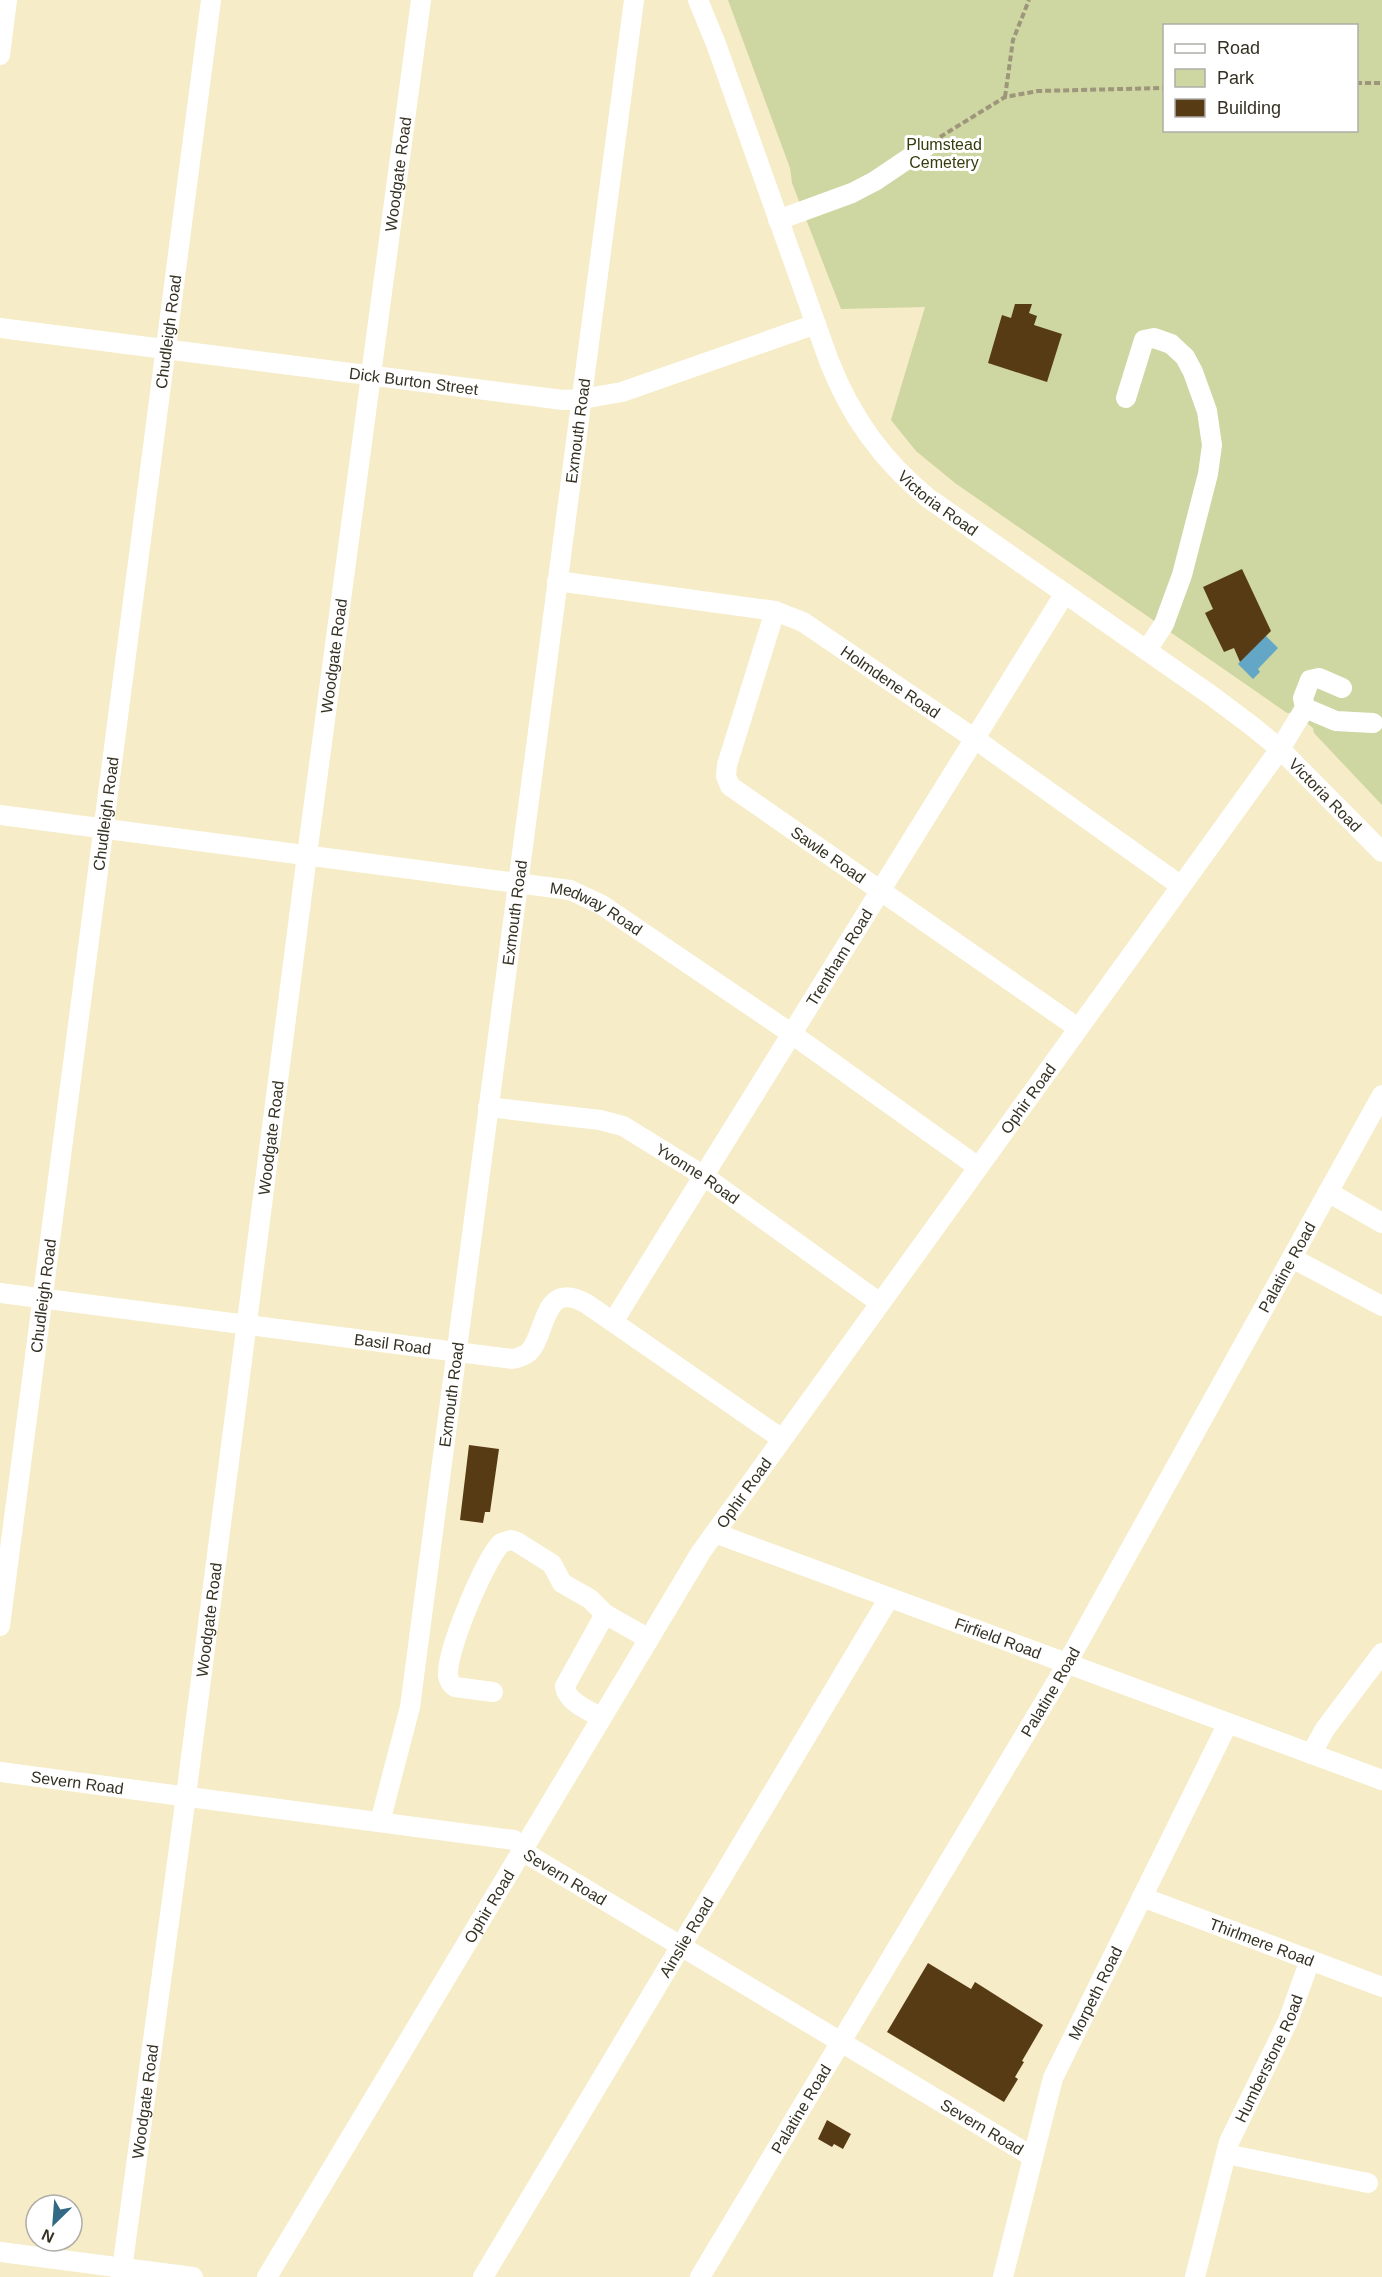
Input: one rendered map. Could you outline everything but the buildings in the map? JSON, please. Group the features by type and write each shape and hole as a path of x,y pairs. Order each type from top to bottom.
{"street":[{"path":"0,55 7,0"},
{"name":"Chudleigh Road","path":"0,1626 211,0"},
{"name":"Woodgate Road","path":"122,2272 421,0"},
{"name":"Exmouth Road","path":"380,1822 410,1707 634,0"},
{"name":"Victoria Road","path":"698,0 716,44 835,376 852,412 870,439 896,470 928,498 1212,696 1281,749 1382,852"},
{"path":"778,220 852,193 875,181 927,146"},
{"name":"Dick Burton Street","path":"0,328 537,397 582,399 622,392 816,324"},
{"path":"1126,398 1144,340 1154,338 1171,344 1181,352 1193,372 1212,433 1209,474 1182,575 1164,624 1147,650"},
{"name":"Holmdene Road","path":"557,581 775,611 816,629 1181,886"},
{"name":"Trentham Road","path":"613,1322 1065,593"},
{"name":"Sawle Road","path":"775,611 727,765 727,782 734,790 1078,1028"},
{"name":"Ophir Road","path":"267,2277 601,1718 715,1533 1281,749 1305,708 1304,694 1310,680 1319,678 1342,688"},
{"path":"1305,708 1336,721 1373,723"},
{"name":"Medway Road","path":"0,814 570,890 590,898 792,1034 978,1167"},
{"name":"Palatine Road","path":"700,2277 1067,1664 1382,1095"},
{"name":"Yvonne Road","path":"488,1107 600,1120 622,1126 704,1176 880,1303"},
{"path":"1328,1192 1382,1223"},
{"path":"1292,1258 1382,1306"},
{"name":"Basil Road","path":"0,1293 512,1359 524,1356 535,1342 549,1308 554,1303 567,1298 581,1300 782,1439"},
{"name":"Firfield Road","path":"715,1533 1382,1780"},
{"path":"493,1692 455,1687 448,1678 448,1672 454,1647 476,1585 501,1543 506,1540 517,1542 549,1562 562,1583 590,1599 605,1614 649,1639"},
{"name":"Ainslie Road","path":"483,2277 889,1598"},
{"path":"601,1718 572,1700 565,1691 565,1686 605,1614"},
{"path":"1311,1754 1324,1729 1382,1653"},
{"name":"Morpeth Road","path":"1003,2277 1053,2078 1228,1723"},
{"name":"Severn Road","path":"0,1772 513,1840 532,1857 1033,2157"},
{"name":"Thirlmere Road","path":"1142,1898 1382,1987"},
{"name":"Humberstone Road","path":"1195,2277 1229,2142 1288,2021 1310,1960"},
{"path":"1226,2154 1368,2183"},
{"path":"0,2252 122,2272 193,2277"}],"path":[{"path":"1005,97 1013,40 1029,0"},
{"path":"1358,83 1382,83"},
{"path":"927,146 1005,97 1038,91 1163,88"}],"green space":[{"name":"Plumstead Cemetery","path":"728,0 1382,0 1382,805 1314,733 1313,728 1294,713 1287,713 955,483 916,451 891,420 925,307 841,309 792,183 790,168"}],"water":[{"path":"1265,635 1278,648 1258,669 1260,672 1253,679 1238,664"}]}
